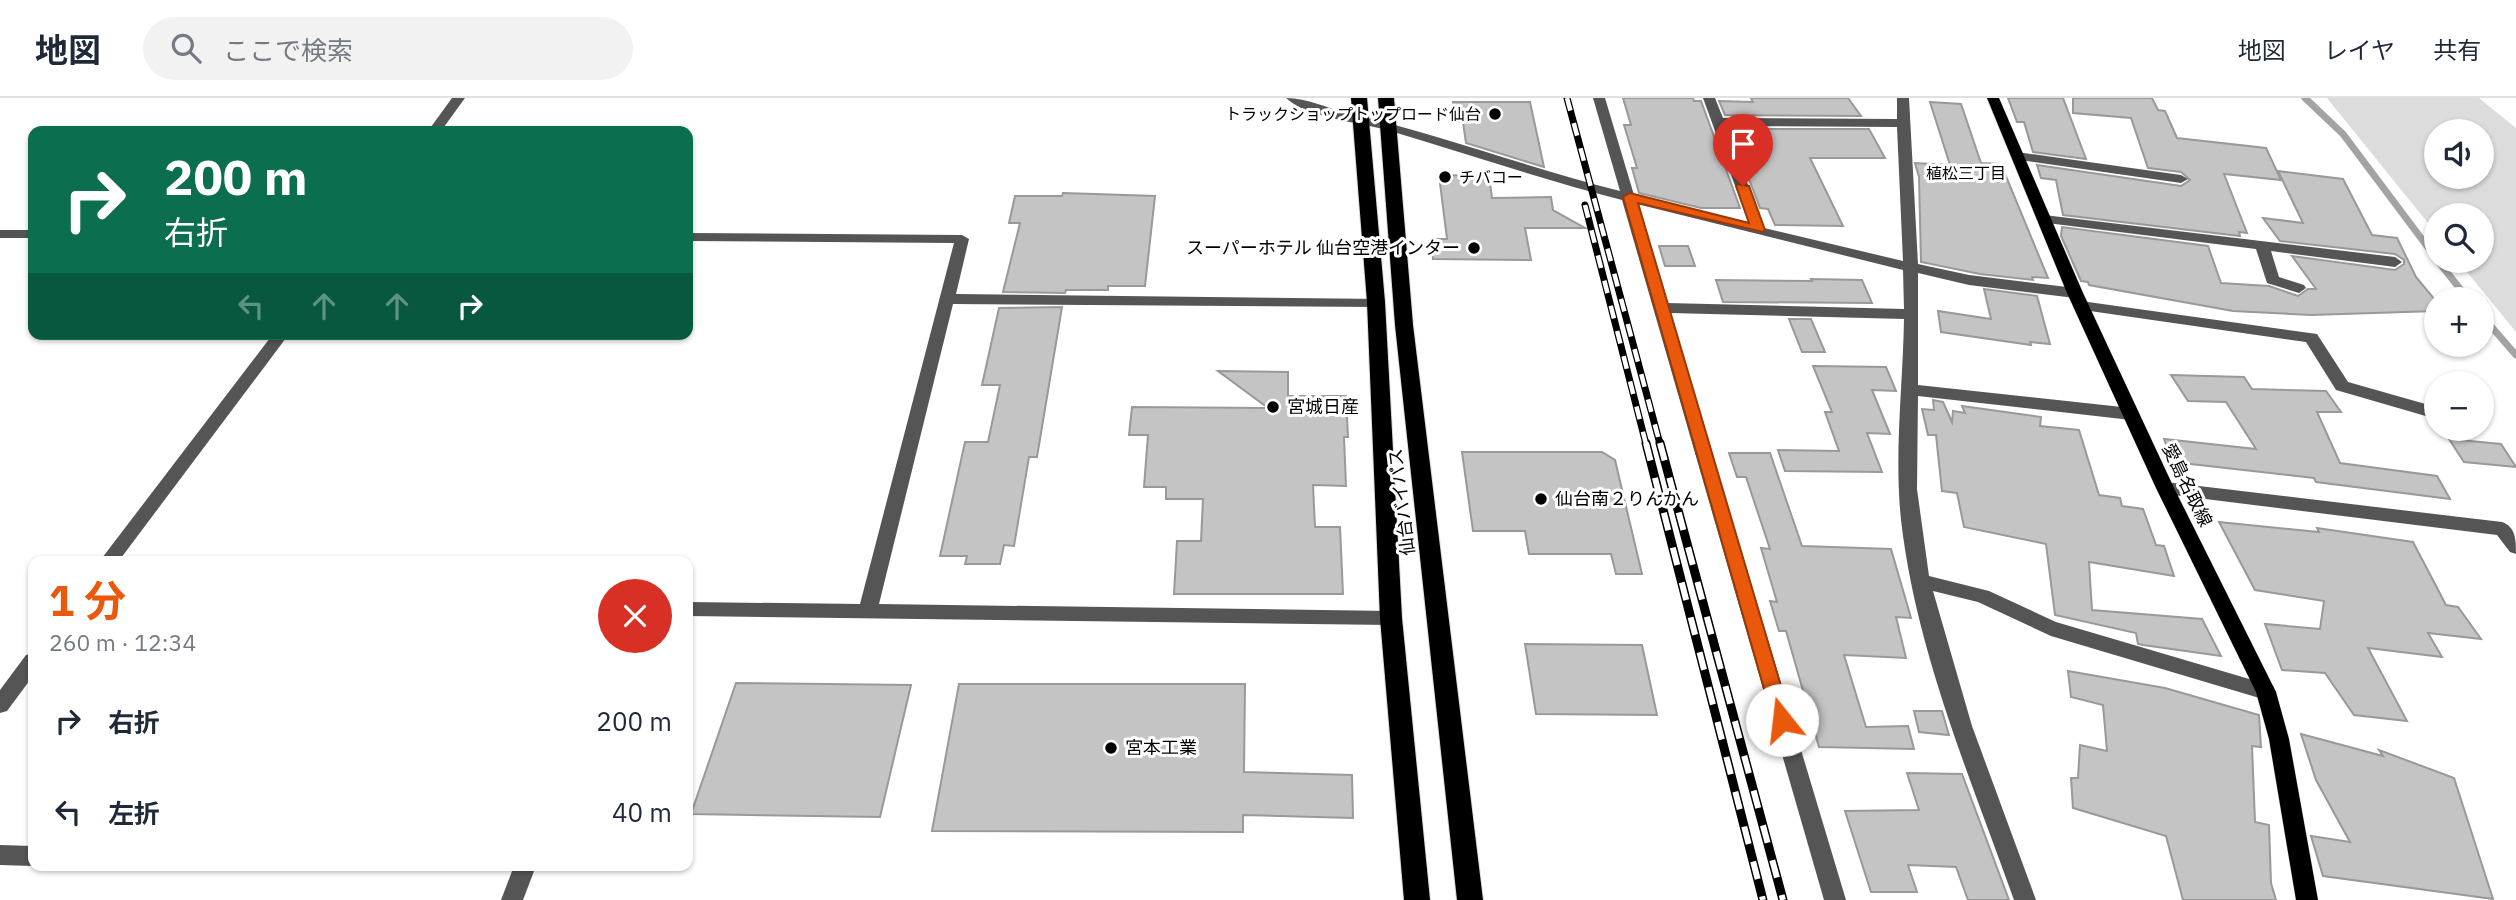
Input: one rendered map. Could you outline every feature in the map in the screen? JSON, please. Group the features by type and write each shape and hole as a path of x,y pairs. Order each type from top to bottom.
{"highway":[{"name":"仙台バイパス","path":"1359,98 1376,302 1391,618 1417,900"},
{"name":"仙台バイパス","path":"1386,98 1404,325 1470,900"}],"main road":[{"name":"愛島名取線","path":"1993,98 2078,299 2165,488 2266,692 2278,739 2307,900"}],"street":[{"path":"438,126 459,98"},
{"path":"1292,98 1563,181 1909,268 2311,338 2342,386 2424,410"},
{"path":"1599,98 1835,900"},
{"path":"1709,98 1758,230"},
{"path":"1903,98 1912,314 1907,461 1914,544 1959,716 2025,900"},
{"path":"1720,122 1903,123"},
{"path":"2017,156 2181,179"},
{"path":"2044,219 2395,262"},
{"path":"0,234 28,234"},
{"path":"693,237 962,239 867,611"},
{"path":"2262,246 2272,280 2299,288"},
{"path":"946,299 1376,302"},
{"path":"1660,308 1912,314"},
{"path":"113,556 276,340"},
{"path":"1910,390 2131,414"},
{"path":"2165,488 2502,529 2516,547"},
{"path":"1922,581 1982,596 2051,628 2266,692"},
{"path":"693,609 1391,618"},
{"path":"0,705 28,668"},
{"path":"0,855 28,856"},
{"path":"512,900 524,871"}],"shaded area":[{"path":"2327,98 2479,98 2516,128 2516,332 2494,305 2494,287 2479,287 2468,273 2494,273 2494,203 2424,203 2424,218"}],"building":[{"path":"1623,98 1693,98 1694,101 1701,101 1740,208 1701,208 1639,193 1632,168 1637,168 1624,125 1631,125"},
{"path":"1751,98 1848,98 1861,116 1725,115 1719,101 1753,102"},
{"path":"2008,98 2063,98 2086,159 2033,152 2024,122 2017,122"},
{"path":"2073,98 2152,98 2158,110 2165,111 2177,138 2266,148 2281,180 2224,174 2247,233 2239,232 2240,236 2063,215 2056,180 2041,178 2037,165 2181,186 2190,180 2181,172 2148,168 2131,118 2073,113"},
{"path":"1453,102 1530,102 1544,167 1466,143 1463,122 1456,122"},
{"path":"1930,102 1961,104 1981,163 2001,164 2048,278 2032,277 2033,280 1980,274 1921,262 1919,177 1915,163 1950,165"},
{"path":"1730,129 1869,129 1885,158 1810,158 1843,226 1775,225 1768,209 1760,208"},
{"path":"2278,171 2343,179 2372,235 2397,238 2416,277 2424,287 2424,311 2311,315 2233,311 2089,285 2088,282 2081,281 2061,236 2062,227 2208,246 2221,283 2269,286 2298,296 2308,289 2316,289 2292,256 2395,270 2404,264 2404,260 2395,254 2280,241 2263,218 2303,223"},
{"path":"1439,175 1489,176 1492,198 1551,197 1553,210 1585,228 1525,228 1531,260 1433,259 1431,239 1447,239"},
{"path":"1063,193 1155,196 1145,286 1108,286 1108,290 1066,290 1065,293 1003,292 1020,223 1009,223 1015,196 1062,196"},
{"path":"1659,246 1688,246 1695,266 1665,266"},
{"path":"1811,279 1862,280 1872,303 1723,302 1716,280 1812,281"},
{"path":"1984,289 2037,296 2050,344 2030,342 2031,345 1941,332 1938,311 1991,319"},
{"path":"1062,307 1037,457 1029,457 1014,546 1004,545 1000,564 965,564 967,556 940,556 965,442 988,442 1000,385 982,385 999,308"},
{"path":"1789,319 1811,319 1825,352 1802,352"},
{"path":"1813,366 1886,367 1896,391 1872,390 1890,434 1867,433 1882,472 1785,471 1778,450 1839,451 1825,412 1832,412"},
{"path":"1218,371 1288,372 1288,396 1346,396 1346,486 1313,485 1315,527 1340,527 1343,594 1174,594 1177,541 1201,541 1203,499 1166,499 1166,487 1144,487 1148,435 1129,435 1132,407 1268,408"},
{"path":"2171,375 2244,377 2252,389 2326,391 2341,412 2317,412 2340,463 2437,476 2450,499 2316,482 2314,478 2173,462 2164,439 2256,449 2226,402 2188,401"},
{"path":"1933,400 1943,402 1952,422 1953,411 1965,413 1962,406 2041,417 2040,426 2079,430 2099,495 2120,498 2122,506 2143,509 2156,545 2164,546 2174,576 2089,562 2092,610 2202,619 2221,656 2138,644 2136,633 2055,615 2046,544 1964,527 1957,493 1942,491 1936,435 1928,435 1922,409 1934,410"},
{"path":"2450,441 2501,444 2516,467 2464,462"},
{"path":"1462,452 1602,452 1615,460 1642,574 1616,574 1611,554 1529,554 1525,531 1473,531"},
{"path":"1729,453 1770,453 1802,546 1891,549 1911,618 1896,617 1906,658 1844,655 1866,727 1908,726 1914,749 1819,747 1786,631 1779,631 1770,601 1777,602 1761,548 1770,549 1746,477 1737,477"},
{"path":"2219,522 2319,532 2317,528 2413,542 2446,605 2458,607 2481,639 2428,633 2442,657 2368,648 2407,721 2354,715 2325,673 2282,670 2265,624 2320,629 2324,601 2255,590"},
{"path":"1525,644 1642,645 1657,715 1536,714"},
{"path":"2068,671 2165,688 2259,715 2261,747 2252,746 2255,822 2269,825 2271,883 2276,900 2183,900 2166,836 2073,808 2071,778 2078,778 2080,745 2107,751 2103,705 2071,697"},
{"path":"736,683 911,685 880,817 693,814"},
{"path":"959,684 1245,684 1244,772 1352,775 1353,818 1243,815 1243,832 932,831"},
{"path":"1914,711 1942,711 1949,735 1919,732"},
{"path":"2301,734 2383,756 2379,750 2454,778 2493,899 2323,876 2311,836 2350,842 2316,780"},
{"path":"1907,773 1962,774 2009,900 1968,900 1956,867 1908,865 1917,892 1871,892 1845,811 1919,810"}],"waterway":[{"path":"2305,98 2343,134 2424,242"},
{"path":"2447,273 2459,287"},
{"path":"2494,330 2516,355"}],"railway":[{"path":"1567,98 1660,444"},
{"path":"1585,205 1646,444"},
{"path":"1646,443 1763,900"},
{"path":"1660,443 1783,900"}],"place":[{"name":"トラックショップトップロード仙台","path":"1495,114"},
{"name":"チバコー","path":"1445,177"},
{"name":"スーパーホテル 仙台空港インター","path":"1474,248"},
{"name":"宮城日産","path":"1273,407"},
{"name":"仙台南２りんかん","path":"1541,499"},
{"name":"宮本工業","path":"1111,748"}],"district":[{"name":"植松三丁目","path":"1966,173"}],"route":[{"path":"1743,186 1758,230 1630,197 1660,308 1782,720"}]}
